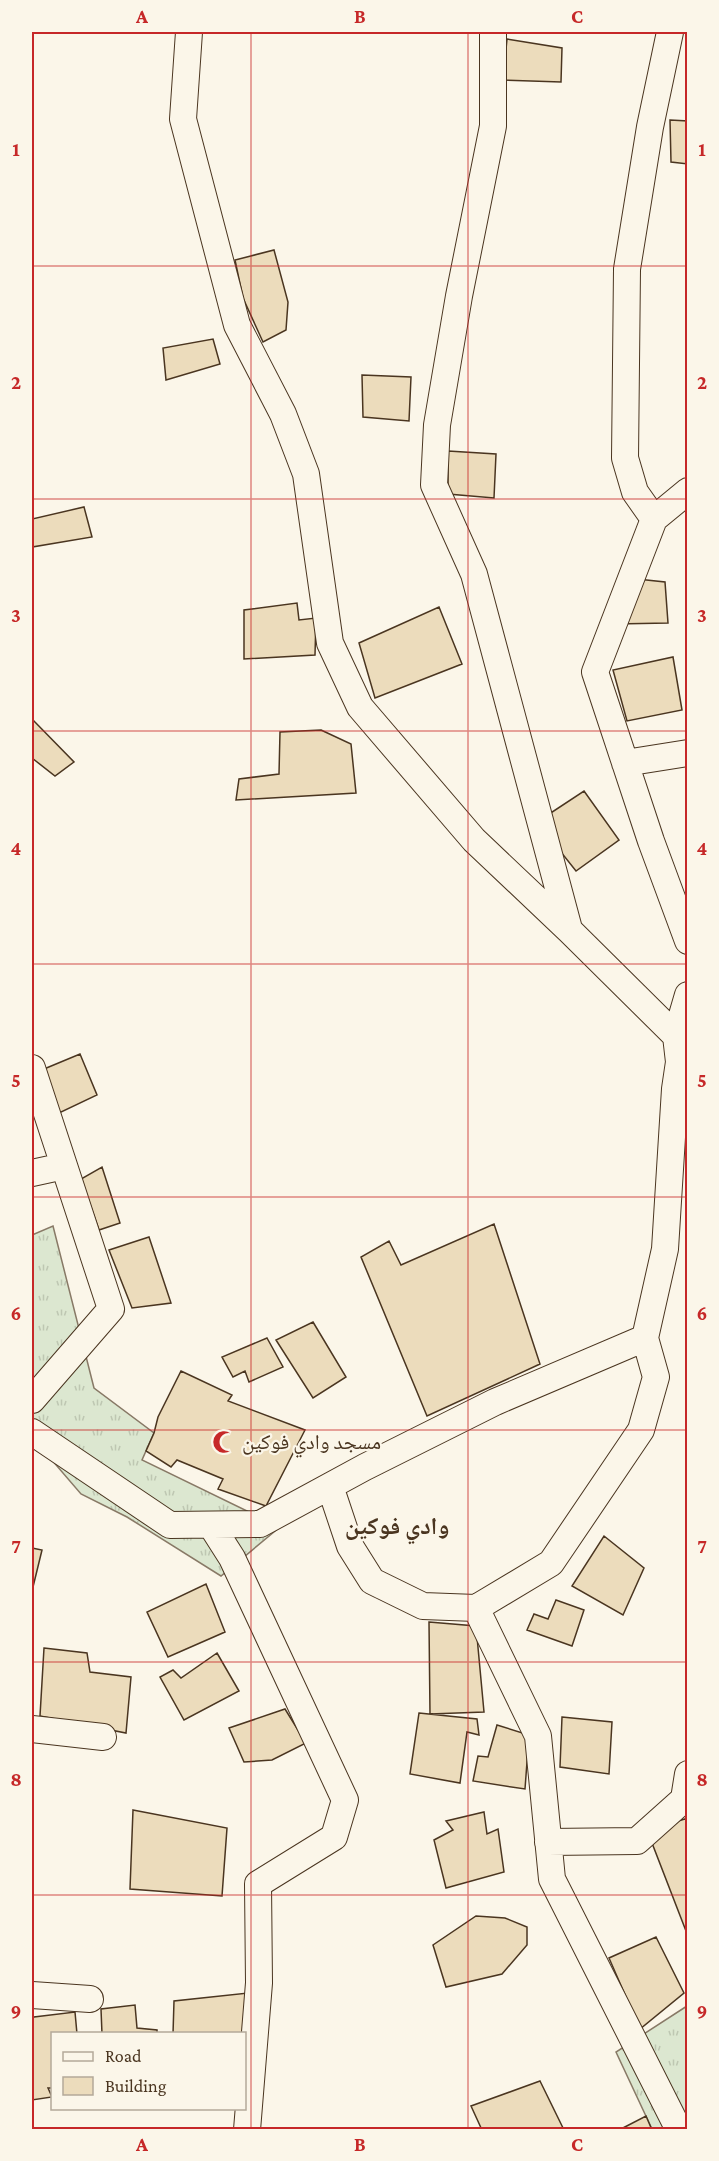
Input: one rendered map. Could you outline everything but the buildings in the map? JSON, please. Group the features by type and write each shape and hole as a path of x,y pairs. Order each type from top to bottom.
{"street":[{"path":"189,32 183,119 237,325 284,414 306,474 330,643 360,707 474,840 676,1036"},
{"path":"493,32 493,126 459,296 437,425 434,485 474,574 569,930"},
{"path":"654,519 635,492 625,458 627,269 670,32"},
{"path":"687,491 654,519 595,672 625,764 687,937"},
{"path":"625,764 687,753"},
{"path":"330,1486 350,1546 372,1581 423,1606 476,1608 551,1563 641,1430 656,1377 645,1338 665,1249 675,1089 679,1062 676,1036 687,995"},
{"path":"32,1068 111,1310 32,1400"},
{"path":"32,1173 64,1166"},
{"path":"32,1432 170,1524 260,1524 495,1402 645,1338"},
{"path":"211,1525 232,1558 345,1800 333,1837 258,1884 259,1983 247,2130"},
{"path":"476,1608 538,1736 552,1879 680,2130"},
{"path":"32,1729 103,1737"},
{"path":"548,1842 637,1841 684,1799 687,1774"},
{"path":"32,1995 90,1999"}],"green space":[{"path":"53,1226 94,1388 154,1433 142,1460 280,1527 221,1576 127,1517 81,1494 32,1437 32,1235"},
{"path":"687,2006 687,2129 652,2129 616,2052"}],"place":[{"name":"مسجد وادي فوكين","path":"224,1442"}],"district":[{"name":"وادي فوكين","path":"397,1526"}]}
